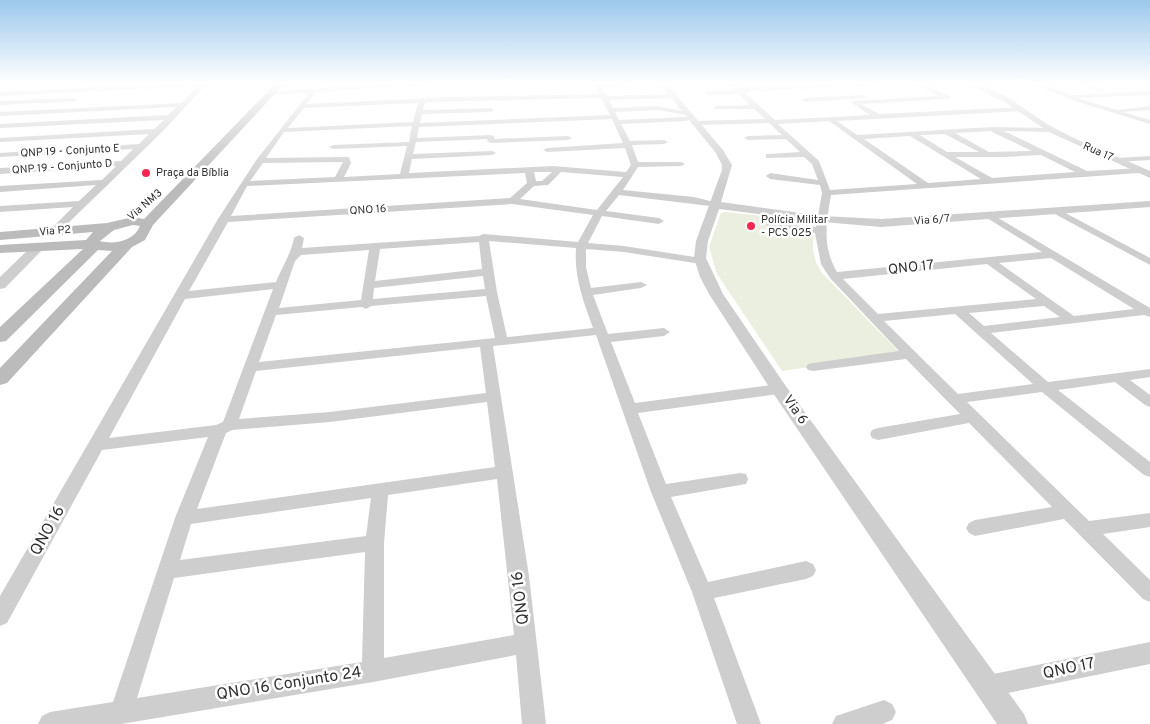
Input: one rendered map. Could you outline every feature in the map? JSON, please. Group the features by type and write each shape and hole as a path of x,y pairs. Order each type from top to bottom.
{"main road":[{"name":"Via NM3","path":"179,174 242,117"},
{"name":"Via NM3","path":"127,244 146,228 144,217 244,117"},
{"path":"95,245 93,241 96,236 117,225 144,217"},
{"name":"Via P2","path":"0,236 117,225"},
{"name":"Via P2","path":"0,249 79,244 95,245"},
{"path":"95,245 108,247 127,244"},
{"path":"0,379 127,244"},
{"path":"0,337 95,245"}],"street":[{"path":"0,126 172,117"},
{"path":"54,232 172,117"},
{"name":"QNO 16","path":"0,616 223,219 244,184 293,117"},
{"path":"404,177 418,117"},
{"path":"492,117 493,172"},
{"path":"556,117 573,148"},
{"path":"282,130 337,137 412,142 544,139 564,128 610,117"},
{"path":"613,117 628,144 635,165 617,192 600,212 581,245 580,267 586,292 629,409 660,492 702,592 749,724"},
{"path":"644,117 773,121 878,117"},
{"path":"120,712 184,518 224,428 290,260 296,254 303,251 483,237 581,245 701,261 702,241 727,170 727,165 720,152 691,118 687,117"},
{"path":"768,117 816,162 827,193 822,225 824,255 834,276 909,354 1150,593"},
{"path":"828,117 925,185"},
{"path":"905,117 934,132"},
{"name":"Rua 17","path":"1032,117 1052,130 1150,175"},
{"path":"1132,117 1150,122"},
{"path":"326,158 337,137 358,122 416,125 492,122 564,128"},
{"path":"856,137 992,129 1052,130"},
{"path":"992,129 1085,173"},
{"path":"0,140 158,131"},
{"path":"947,132 990,155"},
{"path":"910,133 989,180"},
{"path":"748,138 790,137"},
{"path":"512,201 532,184 545,183 552,162 544,139"},
{"path":"244,184 529,170 552,162 573,148 664,142"},
{"name":"QNP 19 - Conjunto E","path":"0,155 141,146"},
{"path":"408,157 492,153"},
{"path":"946,154 1043,153"},
{"path":"770,156 808,154"},
{"path":"260,161 344,158 348,160 338,180"},
{"path":"1118,160 1150,158"},
{"path":"552,162 629,175"},
{"name":"QNP 19 - Conjunto D","path":"0,171 123,163"},
{"path":"635,165 681,164"},
{"path":"529,170 532,184"},
{"path":"827,193 1139,170"},
{"path":"770,176 824,182"},
{"path":"0,189 104,182"},
{"path":"617,192 694,200 715,205"},
{"name":"QNO 16","path":"223,219 512,201 659,221"},
{"path":"0,209 83,204"},
{"name":"Via 6/7","path":"715,205 822,225 881,223 1150,204"},
{"path":"1056,211 1150,262"},
{"path":"990,216 1148,312"},
{"path":"771,224 822,225"},
{"name":"QNO 16","path":"483,237 491,292 494,343 492,397 527,643 534,724"},
{"path":"296,254 299,238"},
{"path":"366,305 375,245"},
{"path":"2,283 38,246"},
{"name":"QNO 17","path":"834,276 1054,254"},
{"path":"988,260 1071,319"},
{"name":"Via 6","path":"701,261 716,294 779,388 1014,724"},
{"path":"370,284 488,272"},
{"path":"180,296 280,285"},
{"path":"586,292 641,285"},
{"path":"270,312 366,305 491,292"},
{"path":"875,318 1046,302"},
{"path":"959,311 1046,388 1150,471"},
{"path":"982,330 1148,312"},
{"path":"249,367 494,343 664,332"},
{"path":"813,368 909,354"},
{"path":"956,399 1150,373"},
{"path":"1117,377 1150,402"},
{"path":"629,409 779,388"},
{"path":"96,445 492,397"},
{"path":"878,434 973,417"},
{"path":"184,518 504,472"},
{"path":"660,492 740,479"},
{"path":"372,671 375,543 380,491"},
{"path":"975,528 1068,511"},
{"path":"1086,529 1150,520"},
{"path":"168,570 375,543"},
{"path":"702,592 806,570"},
{"name":"QNO 16 Conjunto 24","path":"50,724 372,671 527,643"},
{"name":"QNO 17","path":"988,686 1150,653"},
{"path":"844,724 884,712"}],"green space":[{"path":"721,213 814,221 814,254 818,267 901,354 782,371 717,274 709,247"}],"place":[{"name":"Praça da Bíblia","path":"146,173"},
{"name":"Polícia Militar - PCS 025","path":"751,226"}]}
